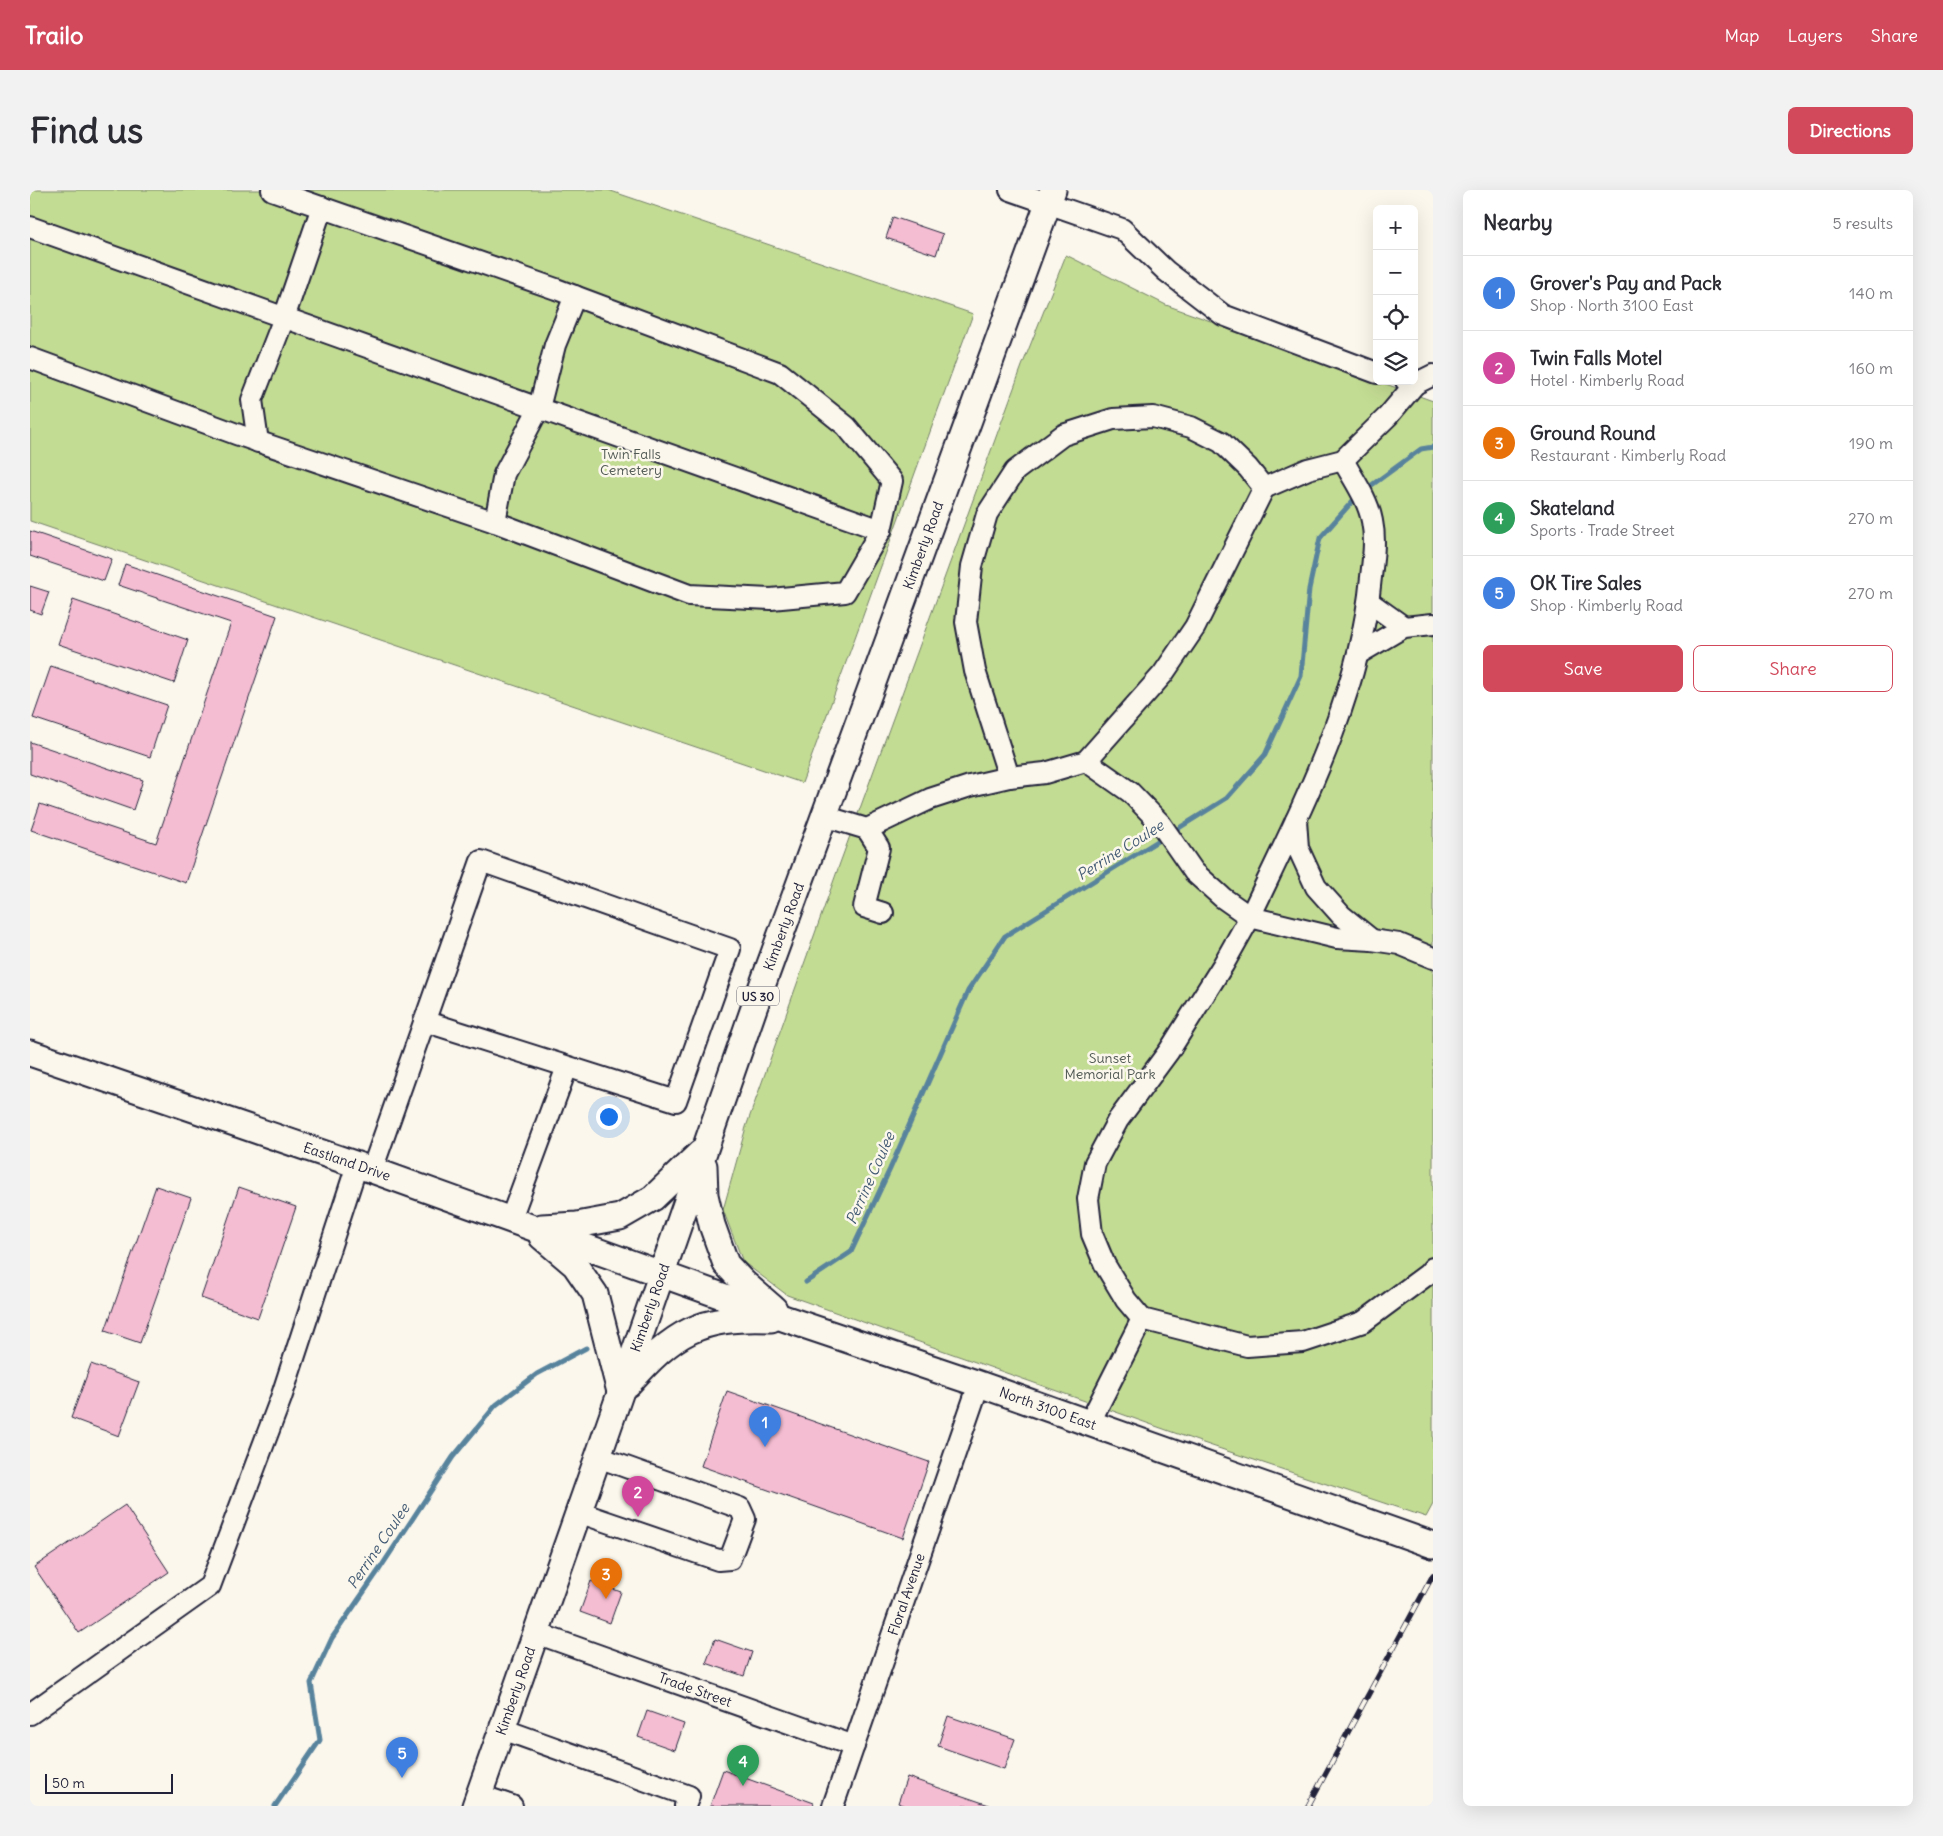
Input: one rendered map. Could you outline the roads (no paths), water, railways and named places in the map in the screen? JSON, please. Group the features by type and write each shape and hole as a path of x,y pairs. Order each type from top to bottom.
{"main road":[{"name":"Kimberly Road","path":"477,1800 704,1150 1050,197"},
{"name":"Eastland Drive","path":"30,1053 364,1168 662,1274"},
{"path":"520,1224 577,1225 620,1217 653,1198 704,1150"},
{"path":"704,1150 705,1195 712,1225 726,1264 744,1283 786,1319"},
{"path":"520,1224 575,1266 595,1294 620,1392"},
{"name":"North 3100 East","path":"662,1274 1433,1544"},
{"path":"620,1392 650,1359 671,1341 692,1329 717,1321 759,1318 786,1319"}],"street":[{"path":"30,358 258,442 495,522 689,595 771,600 845,592 881,530 892,481 846,426 780,373 575,296 272,190"},
{"path":"1010,190 1050,197 1122,229 1166,271 1223,315 1373,371"},
{"path":"258,442 252,400 284,318 322,207"},
{"path":"30,227 881,530"},
{"path":"495,522 504,474 539,408 555,345 575,296"},
{"path":"1418,380 1433,375"},
{"path":"1348,468 1388,416 1408,385"},
{"path":"1009,777 975,671 966,622 972,566 987,514 1015,471 1063,435 1113,418 1153,418 1192,427 1221,442 1248,468 1264,488"},
{"path":"867,829 930,799 970,786 1009,777 1045,773 1086,761 1163,674 1195,627 1264,488 1308,469 1348,468"},
{"path":"1348,468 1369,508 1374,543 1369,602 1358,654 1336,727 1296,820 1250,918 1169,1051 1118,1120 1095,1163 1088,1199 1092,1234 1105,1265 1126,1300 1142,1319 1247,1346 1303,1342 1363,1322 1428,1274 1433,1268"},
{"path":"1369,602 1404,626"},
{"path":"1358,654 1404,626 1433,624"},
{"path":"1086,761 1130,792 1160,822 1176,849 1194,872 1223,898 1250,918 1337,938 1399,944 1433,958"},
{"path":"824,816 867,829 879,848 864,907 883,914"},
{"path":"1296,820 1298,848 1316,887 1341,914 1372,940"},
{"path":"30,1714 210,1586 281,1398 364,1168 424,1021 481,861 730,949 676,1101 424,1021"},
{"path":"520,1224 567,1066"},
{"path":"1089,1424 1142,1319"},
{"name":"Floral Avenue","path":"833,1806 979,1384"},
{"path":"578,1512 718,1560 730,1559 739,1535 744,1519 740,1508 598,1457"},
{"name":"Trade Street","path":"536,1632 854,1746"},
{"path":"502,1729 689,1796 685,1806"},
{"path":"477,1800 512,1806"}],"waterway":[{"name":"Perrine Coulee","path":"1365,490 1421,449 1433,447"},
{"name":"Perrine Coulee","path":"1171,833 1227,798 1265,755 1301,676 1309,589 1320,538 1358,495"},
{"name":"Perrine Coulee","path":"806,1282 851,1252 890,1169 968,991 1005,936 1164,837"},
{"name":"Perrine Coulee","path":"275,1806 320,1740 311,1683 332,1638 453,1457 496,1405 537,1374 586,1348"}],"railway":[{"path":"1308,1806 1433,1575"}],"place":[{"name":"Grover's Pay and Pack","path":"765,1447"},
{"name":"Twin Falls Motel","path":"638,1517"},
{"name":"Ground Round","path":"606,1599"},
{"name":"OK Tire Sales","path":"402,1778"},
{"name":"Skateland","path":"743,1786"}],"park label":[{"name":"Twin Falls Cemetery","path":"631,462"},
{"name":"Sunset Memorial Park","path":"1110,1066"}]}
